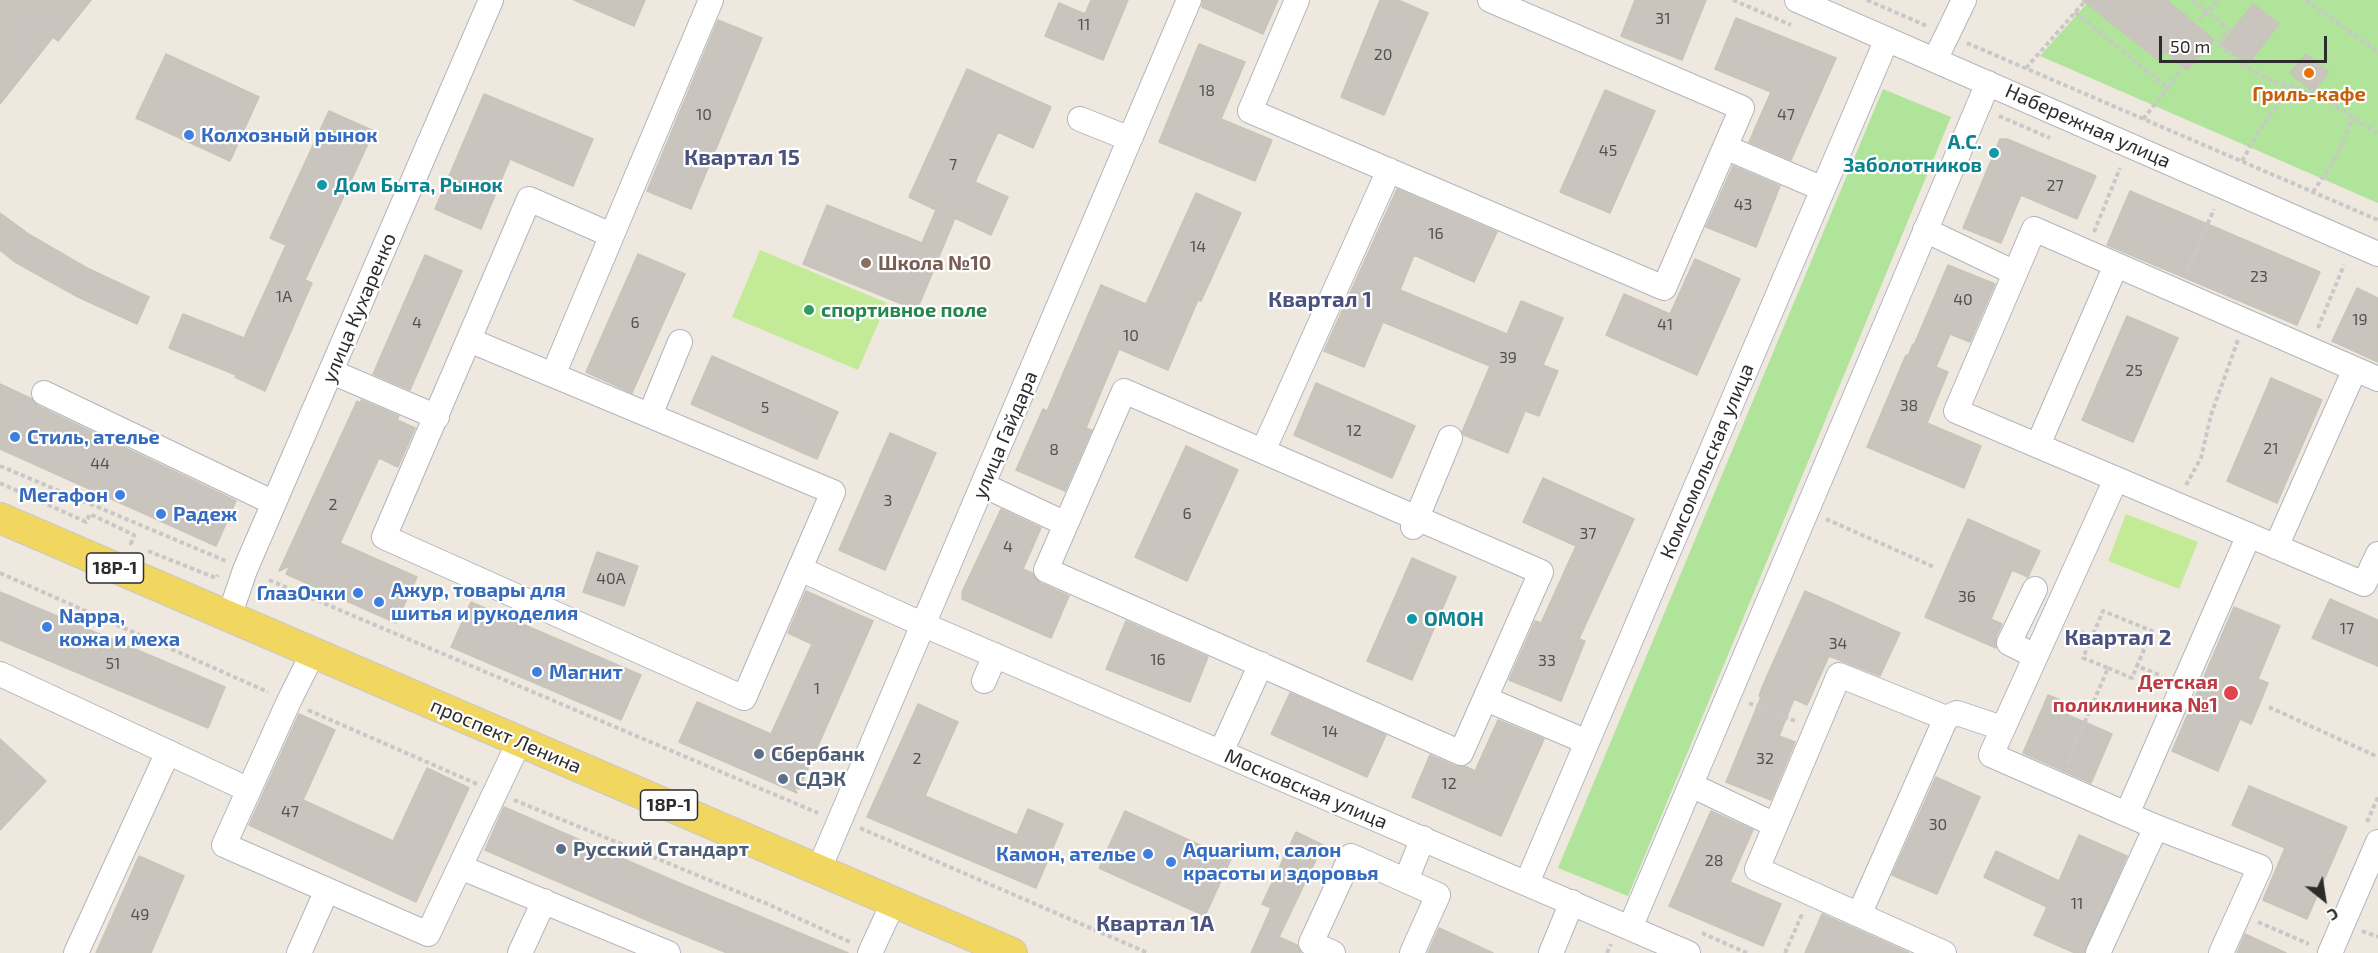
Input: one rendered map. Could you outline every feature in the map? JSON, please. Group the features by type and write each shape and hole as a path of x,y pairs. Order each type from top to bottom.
{"main road":[{"name":"проспект Ленина","path":"0,518 1012,953"}],"street":[{"name":"улица Кухаренко","path":"230,617 245,570 491,0"},
{"path":"554,375 711,0"},
{"name":"улица Гайдара","path":"819,869 1189,0"},
{"path":"1298,0 1250,111 1664,288 1742,108 1490,0"},
{"name":"Набережная улица","path":"1797,0 2378,254"},
{"path":"1935,60 1964,0"},
{"name":"Комсомольская улица","path":"1527,883 1887,39"},
{"path":"1630,928 1988,82"},
{"path":"1080,119 1130,140"},
{"path":"1725,147 1823,189"},
{"path":"1263,451 1389,171"},
{"path":"469,340 833,492 744,698 384,537 529,199 611,235"},
{"path":"2378,379 2034,229 1956,411 2364,584 2378,555"},
{"path":"1925,230 2015,273"},
{"path":"2038,446 2116,265"},
{"path":"650,415 680,342"},
{"path":"2276,547 2355,369"},
{"path":"332,372 437,417"},
{"path":"1124,391 1263,451 1415,522 1541,572 1461,753 1046,570 1124,391"},
{"path":"44,393 274,504"},
{"path":"1415,522 1450,438"},
{"path":"2116,479 1991,755 2127,814 2260,867 2221,953"},
{"path":"983,486 1066,524"},
{"path":"2127,814 2248,535"},
{"name":"Московская улица","path":"800,569 924,626 1688,953"},
{"path":"2034,589 2009,643 2035,656"},
{"path":"313,653 224,845 428,934 519,742"},
{"path":"984,681 994,655"},
{"path":"1221,752 1261,664"},
{"path":"0,674 249,790"},
{"path":"1944,953 1757,869 1839,675 1946,718 1957,714 2002,728"},
{"path":"1486,699 1587,742"},
{"path":"1859,915 1946,718"},
{"path":"76,953 168,752"},
{"path":"1691,785 1775,825"},
{"path":"2098,953 2156,826"},
{"path":"1406,880 1423,838"},
{"path":"2323,950 2378,844"},
{"path":"1333,953 1311,944 1351,856 1438,895 1412,953"},
{"path":"460,867 668,953"},
{"path":"298,953 327,890"},
{"path":"520,953 544,901"},
{"path":"870,952 894,901"},
{"path":"1551,953 1572,902"}],"path":[{"path":"1867,0 2378,220"},
{"path":"2026,68 2086,0"},
{"path":"2192,0 2229,29 2217,43 2246,67 2274,82 2295,87 2306,93 2318,94 2378,134"},
{"path":"2199,21 2218,0"},
{"path":"2306,0 2378,52"},
{"path":"2075,12 2168,88"},
{"path":"2143,119 2181,70"},
{"path":"2242,161 2260,129 2278,105 2286,85"},
{"path":"2313,192 2335,159 2353,117"},
{"path":"2086,252 2120,168"},
{"path":"2178,292 2214,209"},
{"path":"2309,349 2344,265"},
{"path":"2176,504 2201,458 2211,415 2245,321"},
{"path":"0,466 226,561 216,578 131,544 134,535 90,514 86,522 0,483"},
{"path":"1820,516 1934,567"},
{"path":"0,573 494,792 770,905 870,952"},
{"path":"269,580 818,813"},
{"path":"2103,611 2151,632 2132,678 2108,668 2083,658 2103,611"},
{"path":"2137,666 2183,685"},
{"path":"2059,784 2108,668"},
{"path":"1743,700 1816,729"},
{"path":"2269,707 2378,757"},
{"path":"854,826 1148,953"},
{"path":"1785,953 1811,894"},
{"path":"2239,914 2323,950"}],"green space":[{"path":"2090,0 2378,0 2378,203 2040,56"},
{"path":"1883,89 1951,117 1628,896 1558,868"},
{"name":"спортивное поле","path":"760,250 887,303 858,370 732,317"},
{"path":"2126,514 2198,542 2179,589 2108,561"}],"building":[{"path":"0,0 91,0 58,41 53,37 0,104"},
{"path":"574,0 645,0 634,26"},
{"path":"1091,0 1128,0 1103,60 1045,36 1059,3 1085,14"},
{"path":"1203,0 1278,0 1263,34 1202,7"},
{"path":"1380,0 1398,0 1428,13 1384,115 1341,97"},
{"path":"1635,0 1706,0 1682,60 1621,36"},
{"path":"2082,0 2167,0 2214,40 2187,70 2165,51 2158,60"},
{"path":"2253,4 2279,24 2248,64 2222,44"},
{"path":"1736,18 1836,58 1791,160 1749,142 1771,92 1715,69"},
{"path":"718,20 762,38 691,209 647,191"},
{"path":"1199,44 1245,62 1221,119 1272,140 1255,181 1159,142"},
{"path":"166,54 259,97 230,161 136,118"},
{"name":"Гриль-кафе","path":"2306,54 2329,72 2313,92 2290,73"},
{"path":"967,69 1051,107 1033,148 998,132 975,182 1008,197 991,235 955,218 917,310 803,264 827,205 922,243 936,210 909,197"},
{"path":"1605,90 1655,111 1610,213 1560,192"},
{"path":"484,94 593,139 573,186 510,159 481,229 435,209"},
{"path":"329,111 374,131 305,280 312,283 265,391 235,377 236,375 169,348 183,314 244,338 286,245 270,238"},
{"path":"2000,139 2007,139 2096,176 2077,219 2021,195 2001,243 1963,228"},
{"path":"1733,166 1780,186 1756,247 1706,227"},
{"path":"1397,189 1497,232 1474,282 1414,255 1400,290 1507,334 1521,301 1563,318 1543,365 1558,371 1539,416 1525,411 1508,453 1464,435 1462,432 1490,366 1383,322 1364,367 1324,351"},
{"path":"2130,191 2320,272 2297,325 2107,245"},
{"path":"1196,193 1241,213 1201,301 1198,300 1168,370 1119,349 1086,428 1092,430 1065,491 1016,470 1043,409 1047,411 1101,285 1146,304"},
{"path":"0,213 30,235 87,268 149,297 137,324 78,297 15,262 0,250"},
{"path":"638,254 685,274 632,393 586,372"},
{"path":"425,255 462,271 410,390 373,374"},
{"path":"1695,259 1740,279 1697,375 1606,335 1624,294 1670,314"},
{"path":"1948,265 1995,284 1970,342 1950,334 1936,367 1948,372 1927,423 1981,446 1964,488 1867,447"},
{"path":"2357,288 2378,298 2378,362 2332,341"},
{"path":"2127,316 2178,338 2133,442 2082,420"},
{"path":"712,356 838,412 817,459 691,404"},
{"path":"2271,378 2322,400 2277,503 2227,481"},
{"path":"1316,383 1415,426 1392,478 1294,435"},
{"path":"0,384 32,399 38,406 236,501 216,546 0,449"},
{"path":"361,400 399,416 397,420 415,428 398,467 379,458 340,543 417,577 396,623 286,574 290,566 279,571 357,401 360,403"},
{"path":"890,433 936,453 885,570 839,550"},
{"path":"1186,446 1238,470 1187,581 1135,557"},
{"path":"1543,478 1634,519 1579,639 1585,641 1561,701 1509,680 1535,621 1541,623 1576,546 1523,522"},
{"path":"1001,509 1041,528 1023,569 1032,573 1040,583 1069,596 1051,638 962,599 962,592"},
{"path":"1968,519 2040,551 2028,577 2012,570 1991,619 2002,624 1996,637 1996,648 1925,617"},
{"path":"597,552 638,566 624,606 583,592"},
{"name":"ОМОН","path":"1412,558 1456,577 1412,680 1367,661"},
{"path":"806,591 873,621 799,789 794,787 797,793 679,742 697,702 771,734 812,644 788,633"},
{"path":"1805,591 1900,633 1880,676 1829,656 1807,705 1794,699 1779,736 1795,742 1771,800 1726,782 1761,697 1759,696 1763,685"},
{"path":"0,592 225,687 208,728 0,640"},
{"path":"2330,599 2378,620 2378,666 2312,638"},
{"path":"471,602 641,675 621,720 451,647"},
{"name":"Детская поликлиника №1","path":"2234,607 2280,626 2258,679 2268,683 2260,703 2251,724 2240,719 2218,771 2172,751"},
{"path":"1126,621 1208,657 1190,702 1106,669"},
{"path":"1290,693 1386,735 1367,777 1271,734"},
{"path":"2048,695 2073,705 2068,715 2112,734 2091,783 2023,753"},
{"path":"918,704 958,722 925,796 1017,835 1028,809 1063,824 1036,888 867,817"},
{"path":"299,714 335,730 303,800 393,841 427,768 469,788 416,902 249,825"},
{"path":"1498,720 1544,739 1501,836 1412,797 1430,755 1455,766 1465,766 1475,771"},
{"path":"0,739 46,781 0,830"},
{"path":"1936,777 1980,797 1937,894 1892,875"},
{"path":"2249,786 2347,827 2307,919 2263,900 2285,848 2232,825"},
{"path":"504,807 848,953 727,953 651,922 485,850"},
{"path":"1125,811 1231,859 1205,916 1099,868"},
{"path":"1711,811 1753,830 1730,882 1781,904 1763,946 1669,906"},
{"path":"1296,832 1323,845 1279,937 1297,945 1301,953 1251,953 1271,908 1262,904"},
{"path":"2079,835 2127,856 2084,953 2075,953 2034,935 2047,907 1984,877 1996,851 2059,881"},
{"path":"139,856 184,876 151,953 96,953"},
{"path":"1822,914 1878,939 1909,953 1805,953"},
{"path":"1439,928 1493,953 1428,953"},
{"path":"2245,934 2286,953 2237,953"}],"place":[{"name":"Гриль-кафе","path":"2309,73"},
{"name":"Колхозный рынок","path":"189,135"},
{"name":"А.С. Заболотников","path":"1994,153"},
{"name":"Дом Быта, Рынок","path":"322,185"},
{"name":"Школа №10","path":"866,263"},
{"name":"спортивное поле","path":"809,310"},
{"name":"Стиль, ателье","path":"15,437"},
{"name":"Мегафон","path":"120,495"},
{"name":"Радеж","path":"161,514"},
{"name":"ГлазОчки","path":"358,593"},
{"name":"Ажур, товары для шитья и рукоделия","path":"379,602"},
{"name":"ОМОН","path":"1412,619"},
{"name":"Nappa, кожа и меха","path":"47,627"},
{"name":"Магнит","path":"537,672"},
{"name":"Детская поликлиника №1","path":"2231,693"},
{"name":"Сбербанк","path":"759,754"},
{"name":"СДЭК","path":"783,779"},
{"name":"Русский Стандарт","path":"561,849"},
{"name":"Камон, ателье","path":"1148,854"},
{"name":"Aquarium, салон красоты и здоровья","path":"1171,862"}],"district":[{"name":"Квартал 15","path":"742,158"},
{"name":"Квартал 1","path":"1320,300"},
{"name":"Квартал 2","path":"2118,638"},
{"name":"Квартал 1А","path":"1155,924"}]}
